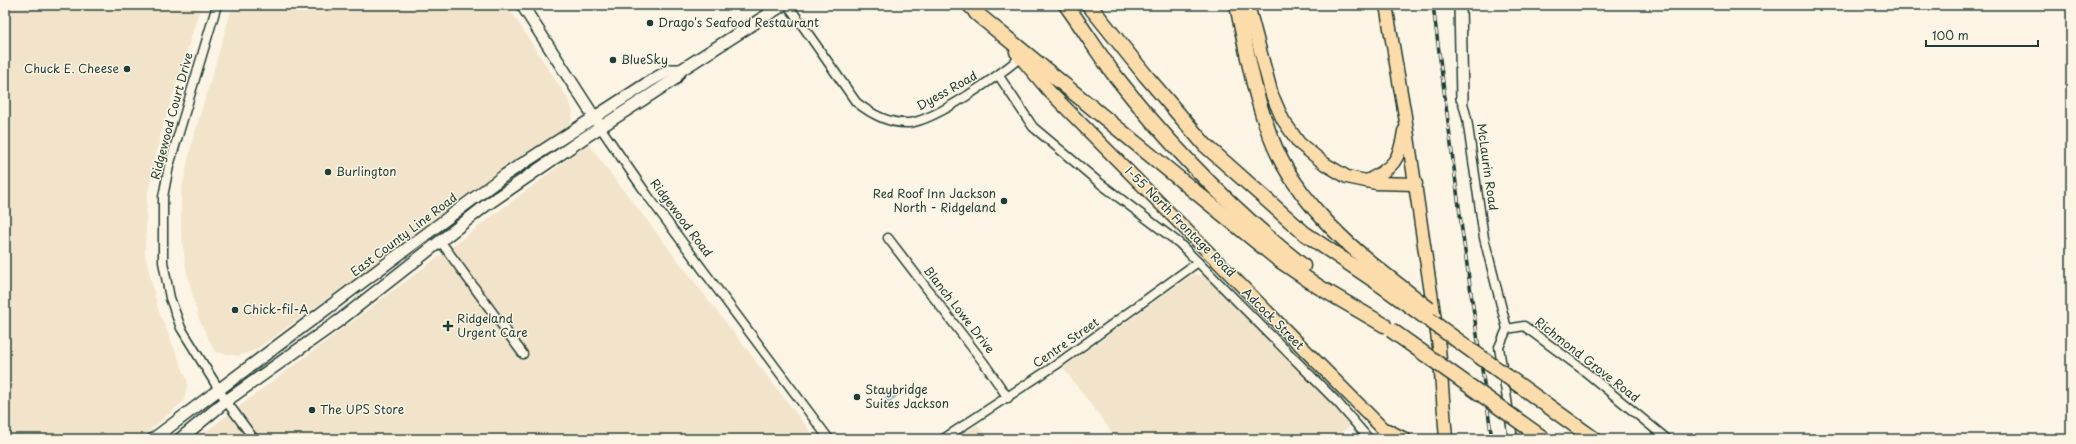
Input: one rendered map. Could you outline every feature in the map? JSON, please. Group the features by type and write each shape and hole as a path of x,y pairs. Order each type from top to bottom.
{"highway":[{"path":"1066,5 1113,72 1219,194 1269,240 1387,328 1544,439"},
{"path":"1089,5 1146,76 1205,145 1304,233 1384,281 1444,321 1496,370 1594,439"},
{"path":"1237,5 1266,123 1282,161 1298,189 1331,228 1367,261 1384,281"},
{"path":"972,9 1279,260 1387,328"}],"main road":[{"name":"Ridgewood Road","path":"522,5 597,122"},
{"name":"East County Line Road","path":"180,439 226,401 340,320 485,206 597,122 670,70 681,70 783,5"},
{"path":"1248,5 1272,95 1283,120 1299,143 1325,164 1347,177 1376,184 1416,184"},
{"path":"1386,5 1416,184 1440,347 1446,439"},
{"name":"McLaurin Road","path":"1460,5 1462,99"},
{"name":"I-55 North Frontage Road","path":"972,9 1021,57 1049,91 1383,427 1393,439"},
{"path":"1367,181 1382,174 1395,163 1402,146 1405,116"},
{"name":"East County Line Road","path":"153,439 505,175 597,122"},
{"path":"1383,427 1405,439"}],"street":[{"name":"Ridgewood Court Drive","path":"217,5 169,166 163,197 161,223 163,262 170,298 181,328 219,390"},
{"name":"Dyess Road","path":"788,5 856,102 880,118 908,123 922,120 940,111 998,76 1021,57"},
{"name":"Adcock Street","path":"998,76 1033,127 1095,179 1180,243 1338,403 1369,439"},
{"name":"McLaurin Road","path":"1462,99 1467,119 1484,238 1507,329"},
{"name":"Ridgewood Road","path":"597,122 648,196 829,439"},
{"name":"Blanch Lowe Drive","path":"888,238 984,363 1008,398"},
{"path":"440,242 523,354"},
{"name":"Centre Street","path":"943,439 1008,398 1198,262"},
{"name":"Richmond Grove Road","path":"1507,329 1524,326 1582,369 1667,439"},
{"path":"1507,329 1499,347 1513,439"},
{"path":"219,390 254,439"}],"shaded area":[{"path":"5,5 201,5 160,137 147,197 145,254 158,309 188,382 184,401 140,439 5,439"},
{"path":"233,5 507,5 568,99 573,112 571,123 257,349 238,356 215,352 198,317 186,269 181,230 181,193 192,142"},
{"path":"588,144 816,439 196,439"},
{"path":"1196,274 1206,277 1212,282 1353,424 1331,439 1117,439 1063,368 1190,276"},
{"path":"977,425 988,439 955,439"}],"water":[{"path":"894,390 898,395 888,402 885,397"}],"railway":[{"path":"1433,5 1462,230 1492,439"}],"place":[{"name":"Drago's Seafood Restaurant","path":"650,23"},
{"name":"BlueSky","path":"613,60"},
{"name":"Chuck E. Cheese","path":"127,69"},
{"name":"Burlington","path":"328,172"},
{"name":"Red Roof Inn Jackson North - Ridgeland","path":"1004,201"},
{"name":"Chick-fil-A","path":"235,310"},
{"name":"Ridgeland Urgent Care","path":"448,326"},
{"name":"Staybridge Suites Jackson","path":"857,397"},
{"name":"The UPS Store","path":"312,410"}]}
